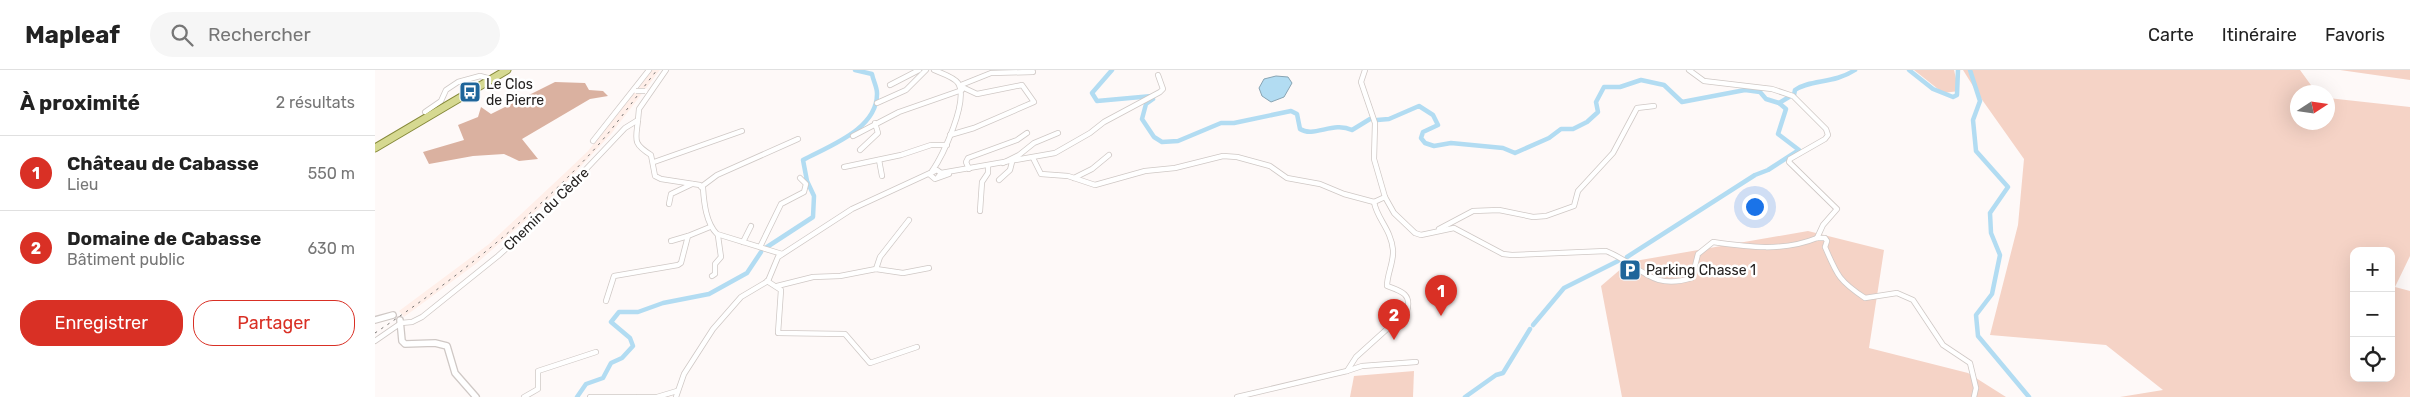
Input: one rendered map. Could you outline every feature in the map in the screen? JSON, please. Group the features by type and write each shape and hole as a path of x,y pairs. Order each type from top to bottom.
{"main road":[{"path":"375,148 507,70"}],"street":[{"path":"593,141 649,70"},
{"path":"666,70 637,113 638,120 634,140 635,144 651,155 654,162 653,172 655,176 701,187 704,193 704,207 709,213 710,227 719,236 782,254"},
{"path":"890,85 919,70"},
{"path":"877,103 906,90 926,70"},
{"path":"934,70 953,79 961,88 977,94 1022,85 1034,102 974,128 950,135"},
{"path":"1365,70 1361,82 1375,123 1374,159 1385,197 1394,213 1415,233 1421,235 1447,229 1461,230 1503,254 1512,255 1581,250 1606,251 1617,254 1666,285 1692,278 1698,254 1713,242 1746,246 1794,246 1807,244 1817,238 1825,238 1827,241 1825,247 1839,279 1859,296 1872,298 1897,293 1913,300 1943,345 1970,363 1976,388 1974,397"},
{"path":"1689,70 1704,81 1725,82 1785,92 1799,101 1816,121 1826,129 1828,135 1825,139 1790,159 1789,162 1837,209 1823,225 1817,238"},
{"path":"853,136 899,112 961,88 991,73 1033,72"},
{"path":"676,397 680,382 715,327 742,296 771,277 773,264 782,254 852,209 938,171 958,171 1055,153 1090,133 1104,122 1160,92 1163,89 1158,75"},
{"path":"425,112 441,101 443,94 449,88 469,78 485,76 491,79"},
{"path":"931,174 938,171 950,135 961,88"},
{"path":"635,90 650,92"},
{"path":"1436,231 1474,211 1504,210 1528,217 1540,218 1565,211 1574,206 1578,191 1613,153 1637,108 1654,106"},
{"name":"Chemin du Cèdre","path":"375,341 400,322 412,322 422,317 498,256 577,181 625,128 638,120"},
{"path":"860,150 878,133 875,123"},
{"path":"654,162 742,131"},
{"path":"1002,164 1034,143 1058,132"},
{"path":"969,169 966,162 968,158 1017,140 1027,133"},
{"path":"701,187 717,175 798,139"},
{"path":"844,167 879,160 931,145 947,145"},
{"path":"1074,178 1092,169 1109,155"},
{"path":"1033,158 1041,174 1074,178 1095,185 1145,171 1175,168 1223,156 1254,161 1270,166 1287,178 1320,184 1344,194 1374,202 1385,197"},
{"path":"879,160 882,176"},
{"path":"999,180 1010,170 1012,162"},
{"path":"980,210 982,182 988,173 988,166"},
{"path":"760,247 781,204 804,192 806,184 800,178"},
{"path":"669,204 671,194 692,184"},
{"path":"1347,370 1356,357 1409,308 1408,298 1404,292 1399,288 1387,286 1389,271 1394,263 1394,253 1388,231 1375,210 1374,202"},
{"path":"876,269 880,257 909,220"},
{"path":"743,242 751,226"},
{"path":"671,241 710,227"},
{"path":"606,301 613,278 616,275 679,264 688,236"},
{"path":"712,276 715,274 716,263 720,258 719,236"},
{"path":"777,286 813,277 840,276 876,269 903,273 929,268"},
{"path":"767,281 781,290 778,333 845,334 870,363 917,347"},
{"path":"375,320 393,315"},
{"path":"400,322 402,341 405,344 435,343 447,346 455,372 476,397"},
{"path":"524,397 538,389 539,371 596,352"},
{"path":"1237,397 1362,366 1416,362"},
{"path":"590,397 657,397 677,391"}],"shaded area":[{"path":"652,70 660,70 611,134 553,196 477,263 404,317 399,311 489,244 588,151"},
{"path":"1914,70 1954,70 1959,91 1943,93"},
{"path":"1963,70 2300,70 2311,85 2290,85 2290,130 2335,130 2335,99 2410,107 2410,256 2395,287 2410,291 2410,397 2120,397 2163,390 2106,345 1990,335 2018,225 2024,159"},
{"path":"2340,70 2410,70 2410,80"},
{"path":"555,82 585,83 589,90 603,91 608,96 590,99 522,139 538,159 519,161 504,154 473,156 429,164 423,152 464,140 458,125 478,117 481,107 491,114"},
{"path":"1808,231 1884,250 1869,348 1968,373 2006,397 1622,397 1601,286 1629,262"},
{"path":"1414,371 1413,397 1350,397 1354,376"}],"water":[{"path":"1276,76 1288,77 1292,83 1284,97 1271,102 1262,96 1259,88 1264,79"}],"waterway":[{"path":"767,247 813,217 814,196 807,181 803,160 850,135 870,117 875,106 877,93 872,74 855,70"},
{"path":"1112,70 1092,93 1097,101 1152,96"},
{"path":"1794,95 1795,90 1808,84 1839,77 1855,70"},
{"path":"1909,70 1933,89 1953,97 1957,95 1958,70"},
{"path":"1970,70 1980,101 1973,120 1976,151 2008,187 1990,213 1991,233 2000,255 1992,294 1976,315 1978,336 2029,397"},
{"path":"1377,120 1389,119 1419,106 1433,115 1438,125 1423,132 1421,138 1425,143 1434,146 1451,143 1503,148 1515,153 1549,138 1561,129 1573,129 1587,122 1598,112 1596,102 1604,87 1620,87 1641,80 1664,85 1682,102 1745,90 1760,92 1766,99 1779,103"},
{"path":"1779,103 1789,97"},
{"path":"1153,99 1146,104 1142,119 1154,137 1162,142 1178,141 1221,123 1234,123 1291,111 1297,114 1300,129 1311,132 1338,127 1352,130 1370,119"},
{"path":"1627,257 1755,175 1768,170 1799,150 1778,134 1786,109 1779,103"},
{"path":"577,397 586,384 603,378 611,363 622,358 633,346 630,338 611,322 619,312 638,312 663,303 709,294 747,273 761,252"},
{"path":"1533,325 1564,288 1620,260"},
{"path":"1465,397 1496,375 1503,373 1530,329"}],"railway":[{"path":"375,333 433,293 515,227 541,203 600,143 657,70"}],"place":[{"name":"Le Clos de Pierre","path":"470,92"},
{"name":"Parking Chasse 1","path":"1630,270"},
{"name":"Château de Cabasse","path":"1441,316"},
{"name":"Domaine de Cabasse","path":"1394,340"}]}
